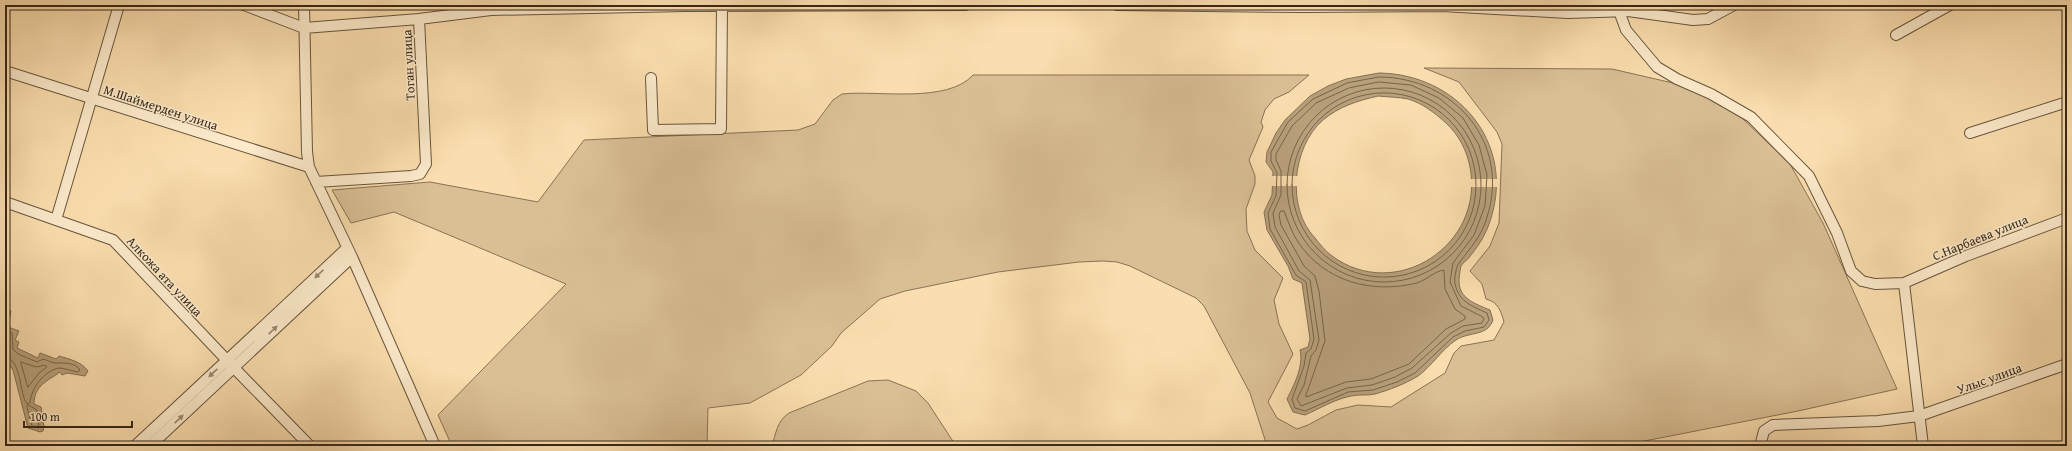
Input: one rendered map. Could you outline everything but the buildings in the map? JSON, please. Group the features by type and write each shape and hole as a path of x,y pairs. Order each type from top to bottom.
{"street":[{"path":"56,220 120,5"},
{"path":"244,5 304,28 419,19"},
{"path":"304,5 307,152 309,167 349,252 435,446"},
{"name":"Тоган улица","path":"316,182 420,174 426,164 419,19 491,10 642,6 966,5"},
{"path":"1117,5 1304,7 1442,6 1568,13 1624,9 1693,20 1708,19 1734,5"},
{"path":"1896,35 1950,5"},
{"path":"651,78 653,130 721,129 722,6"},
{"path":"1624,9 1626,30 1657,67 1671,76 1711,94 1752,117 1809,176 1837,232 1851,271 1862,280 1875,284 1904,283 1909,315 1923,446"},
{"name":"М.Шаймерден улица","path":"5,71 309,167"},
{"path":"1970,133 2067,102"},
{"name":"Алкожа ата улица","path":"5,202 113,240 310,446"},
{"name":"С.Нарбаева улица","path":"1904,283 1966,256 2067,218"},
{"path":"150,446 230,364 349,252"},
{"path":"135,446 230,364"},
{"name":"Улыс улица","path":"1760,443 1764,431 1773,425 1878,421 1919,416 2067,364"}],"shaded area":[{"path":"1424,68 1612,69 1673,83 1726,105 1743,119 1790,164 1823,223 1897,389 1798,411 1619,446 1267,446 1250,393 1204,306 1196,298 1130,266 1117,262 1103,261 1079,262 998,272 905,291 880,299 841,333 832,346 801,375 750,403 708,408 707,446 452,446 438,415 566,284 394,212 351,223 332,190 430,182 538,202 584,140 798,130 815,124 833,100 842,94 930,93 947,90 961,84 973,75 1309,75 1289,92 1274,99 1265,110 1261,122 1263,127 1249,160 1255,176 1255,184 1246,209 1247,231 1255,250 1283,278 1274,300 1279,324 1293,354 1268,402 1277,418 1297,429 1308,425 1336,410 1358,405 1391,407 1445,373 1454,353 1461,346 1494,340 1504,322 1502,314 1496,305 1490,300 1486,299 1482,284 1470,271 1490,246 1499,223 1502,144 1497,132 1459,82"},
{"path":"888,380 916,391 928,403 956,446 772,446 779,424 789,413 868,381"}],"water":[{"path":"1379,73 1407,76 1432,85 1455,99 1473,117 1486,139 1494,163 1496,190 1491,218 1487,228 1480,242 1461,266 1459,281 1465,297 1490,310 1493,320 1487,329 1456,340 1446,348 1428,368 1408,382 1375,394 1345,397 1305,415 1293,412 1287,399 1295,382 1301,362 1300,350 1308,347 1310,339 1302,283 1293,279 1288,266 1267,230 1264,212 1272,195 1273,172 1266,162 1267,152 1276,133 1285,120 1310,96 1328,86 1346,79","holes":["1378,96 1408,99 1418,103 1433,112 1451,128 1465,149 1469,161 1471,195 1464,220 1450,242 1431,258 1408,269 1383,273 1357,269 1327,252 1306,225 1300,211 1296,178 1299,161 1305,146 1313,132 1323,120 1342,108"]},
{"path":"5,308 11,311 8,327 19,331 15,340 19,342 17,348 38,358 40,353 56,359 59,356 67,358 79,363 88,371 85,376 67,373 62,375 60,372 42,384 36,392 34,404 41,407 44,426 43,431 40,432 28,428 13,370 5,358"}],"pier":[{"path":"1271,176 1298,176 1298,186 1270,186"},
{"path":"1470,179 1498,179 1498,187 1470,187"}]}
